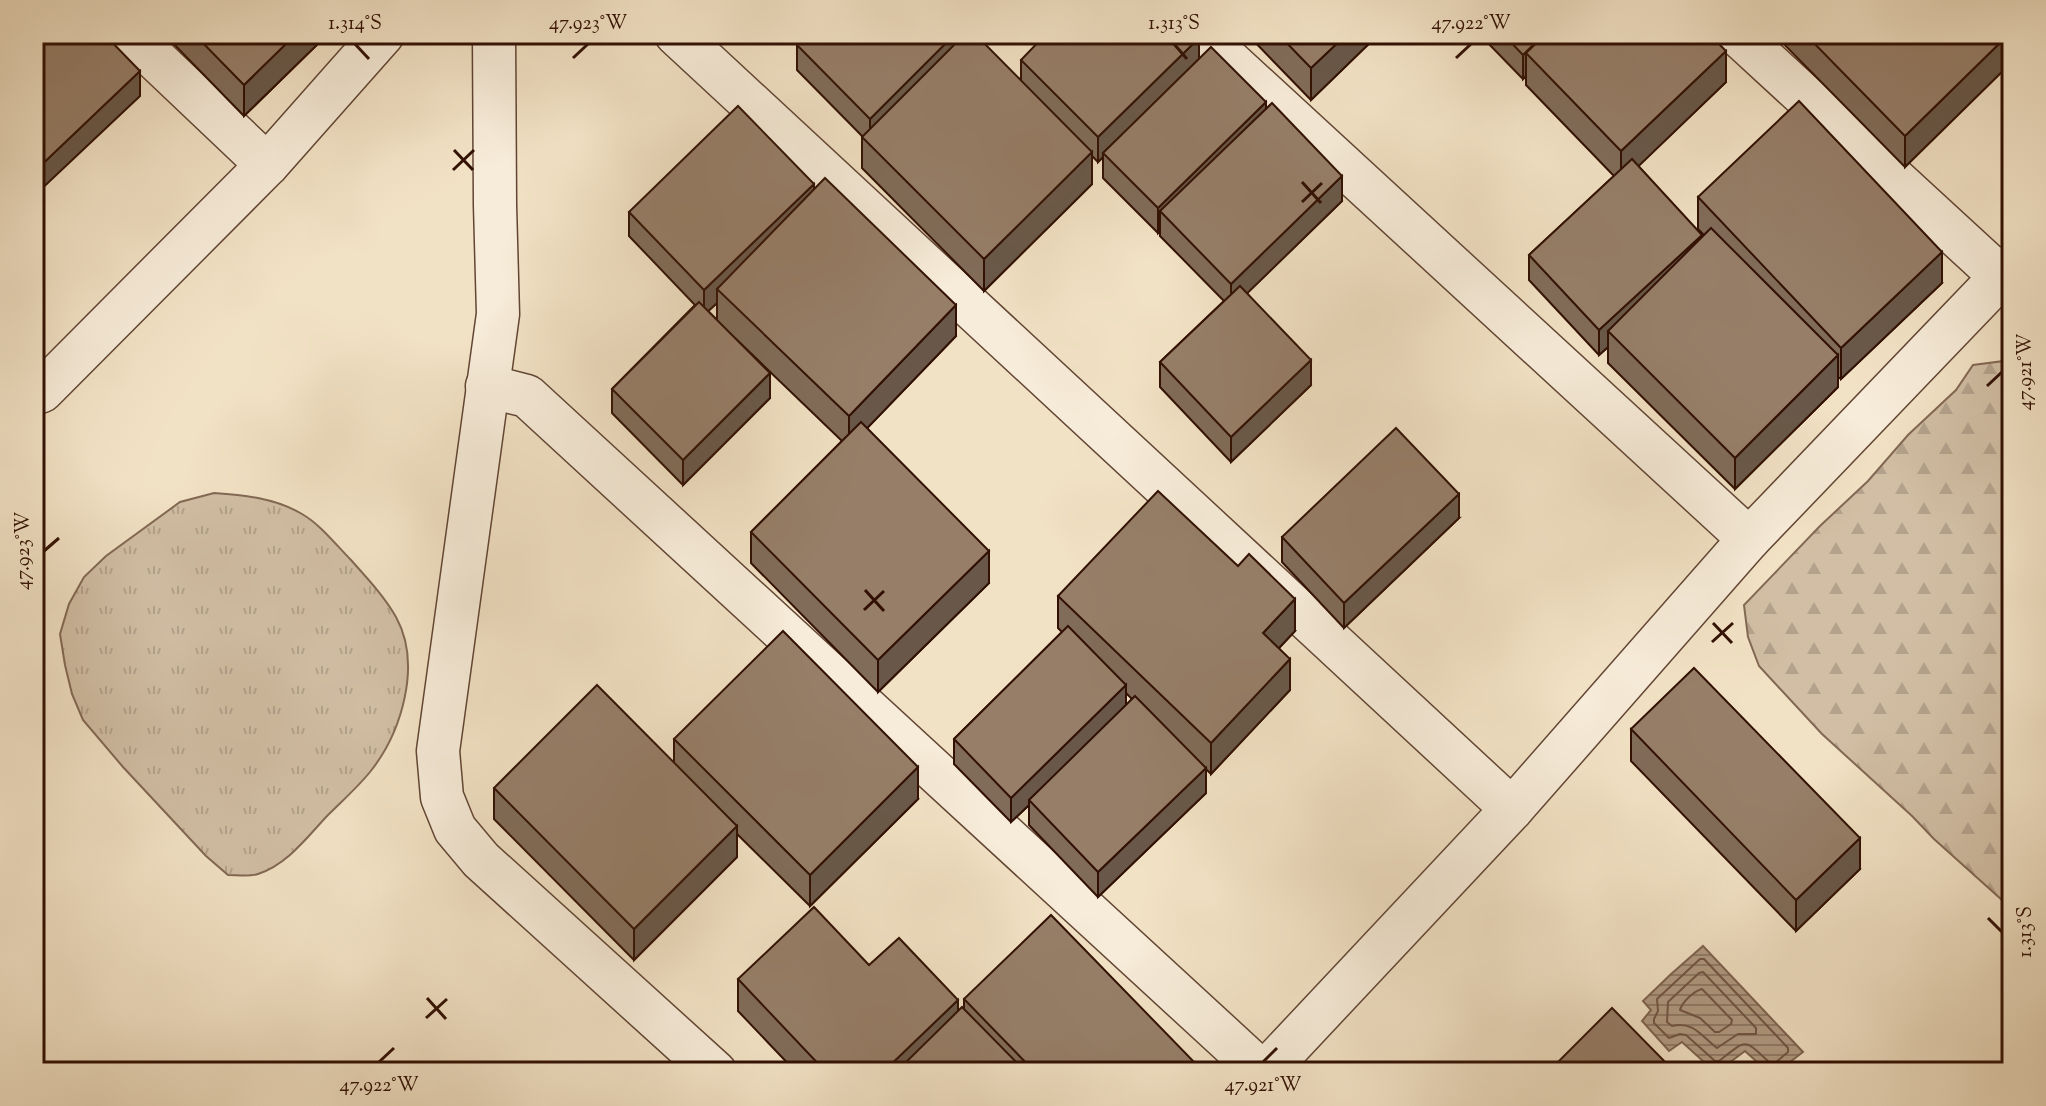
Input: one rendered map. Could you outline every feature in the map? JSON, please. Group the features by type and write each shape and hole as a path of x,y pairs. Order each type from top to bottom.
{"street":[{"path":"129,34 267,165"},
{"path":"34,394 42,391 267,165 383,34"},
{"path":"494,34 498,314 438,751 442,797 455,829 481,860 715,1072"},
{"path":"676,34 1512,809"},
{"path":"1200,34 1749,539"},
{"path":"487,386 527,396 1264,1072 1512,809 1749,539 2008,276 1737,34"}],"green space":[{"path":"2012,360 2012,909 1822,734 1759,666 1748,637 1744,605 1868,481 1908,435 1956,390 1973,365"},
{"path":"214,493 270,501 302,514 316,524 386,602 404,636 407,655 408,676 399,718 391,738 370,772 288,857 269,869 251,875 228,875 206,856 83,720 72,694 60,634 69,604 84,577 106,556 180,502"}],"water":[{"path":"1703,946 1803,1052 1777,1072 1768,1072 1745,1051 1715,1072 1682,1042 1669,1051 1642,1021 1651,1010 1643,1001"}],"building":[{"path":"34,34 104,34 140,71 34,172"},
{"path":"194,34 296,34 244,85"},
{"path":"808,34 955,34 870,119 797,45"},
{"path":"965,34 975,34 1092,152 984,259 862,137"},
{"path":"1046,34 1195,34 1199,38 1098,137 1021,60"},
{"path":"1278,34 1347,34 1311,68"},
{"path":"1503,34 1544,34 1523,55"},
{"path":"1546,34 1709,34 1726,51 1621,151 1526,53"},
{"path":"1805,34 2009,34 1905,136"},
{"path":"1211,47 1266,102 1158,208 1103,153"},
{"path":"1799,101 1942,252 1841,348 1698,197"},
{"path":"1272,103 1342,176 1231,284 1160,211"},
{"path":"738,106 814,184 704,290 629,212"},
{"path":"1632,159 1702,235 1599,330 1529,255"},
{"path":"825,178 956,305 849,416 717,289"},
{"path":"1711,228 1838,355 1735,458 1608,331"},
{"path":"1240,286 1311,360 1231,437 1160,362"},
{"path":"699,302 770,373 683,460 612,389"},
{"path":"861,422 989,551 878,660 751,532"},
{"path":"1396,428 1459,494 1344,603 1282,537"},
{"path":"1158,491 1238,566 1249,554 1295,599 1263,633 1290,659 1211,743 1058,596"},
{"path":"1068,626 1126,685 1011,798 954,739"},
{"path":"783,631 918,767 810,875 674,739"},
{"path":"1694,668 1860,838 1796,900 1631,729"},
{"path":"597,685 737,826 634,929 494,788"},
{"path":"1135,696 1206,768 1098,872 1029,800"},
{"path":"814,907 869,965 899,938 958,1000 883,1072 826,1072 738,979"},
{"path":"1051,915 1195,1063 1186,1072 1035,1072 964,999"},
{"path":"962,1007 1026,1072 896,1072"},
{"path":"1612,1008 1675,1072 1548,1072"}]}
